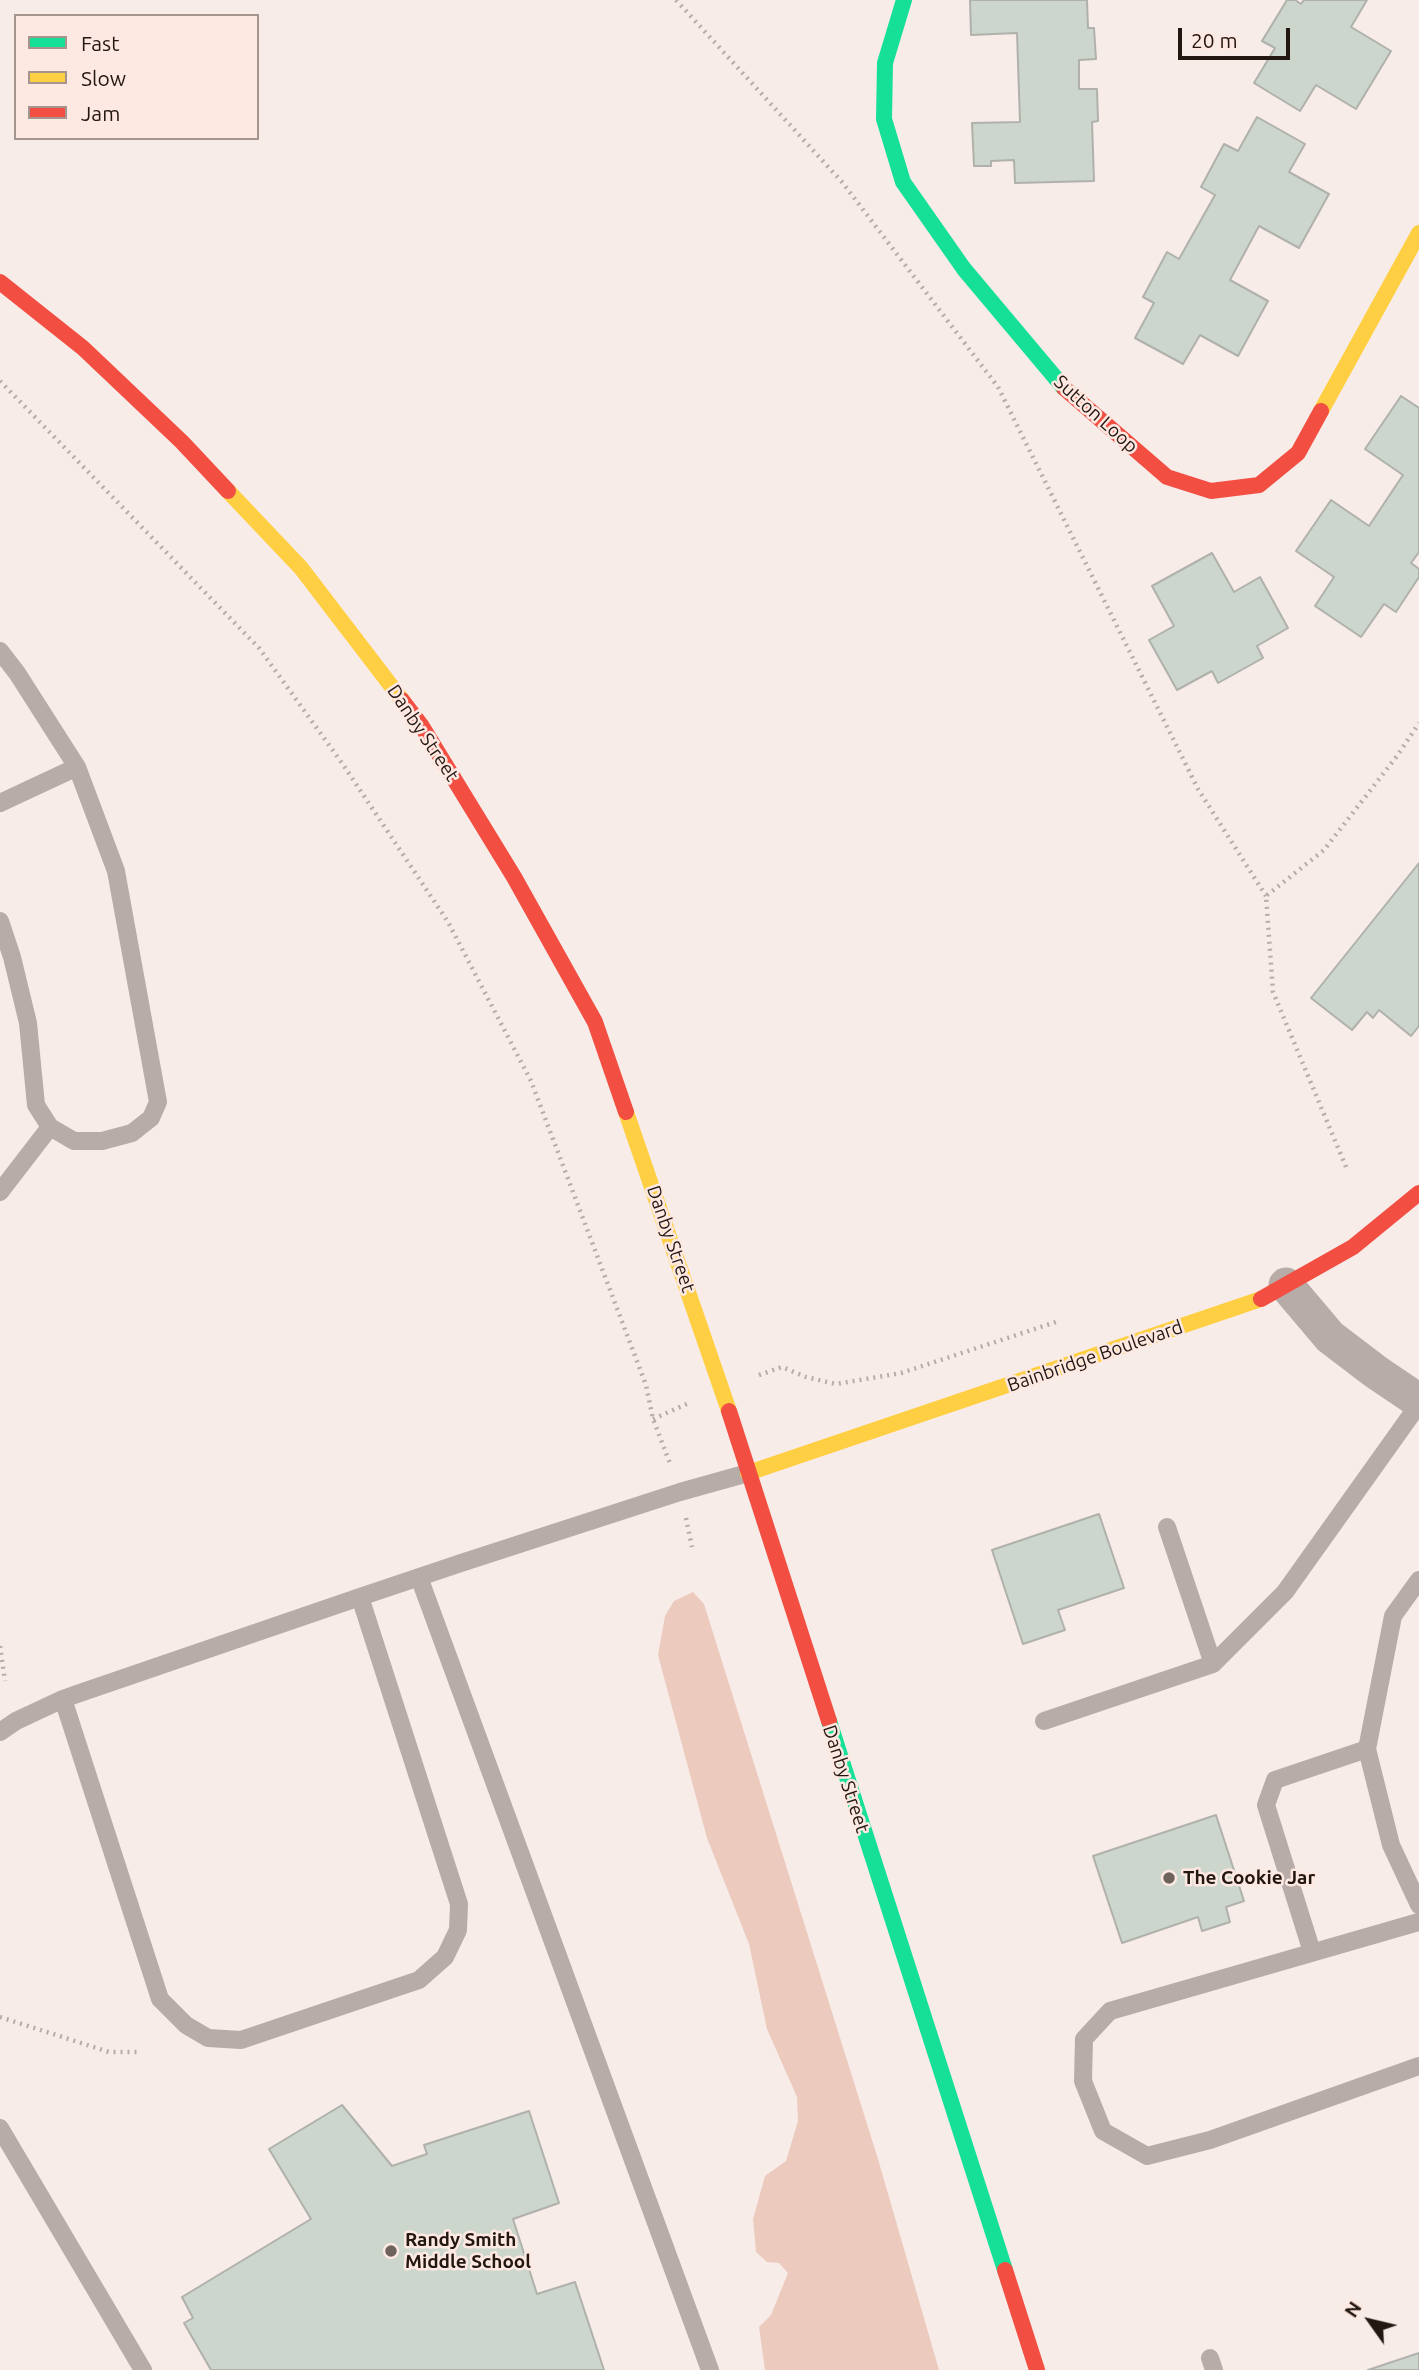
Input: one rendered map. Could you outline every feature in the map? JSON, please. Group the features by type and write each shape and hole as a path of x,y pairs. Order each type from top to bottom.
{"street":[{"name":"Sutton Loop","path":"904,0 885,63 884,119 903,182 964,269 1059,384 1167,477 1211,491 1259,485 1298,453 1419,233"},
{"name":"Danby Street","path":"0,282 83,348 182,442 301,568 421,725 514,877 595,1022 718,1375 1037,2370"},
{"name":"Bainbridge Boulevard","path":"748,1473 1255,1302 1353,1247 1419,1193"},
{"path":"1286,1285 1330,1337 1419,1403"}],"lane":[{"path":"0,651 77,767 116,871 158,1102 151,1118 132,1133 102,1141 74,1141 50,1127 36,1105 28,1023 0,920"},
{"path":"0,803 77,767"},
{"path":"0,1192 50,1127"},
{"path":"1044,1721 1213,1664 1285,1592 1419,1403"},
{"path":"0,1732 16,1721 63,1699 419,1577 680,1492 748,1473"},
{"path":"1167,1527 1213,1664"},
{"path":"419,1577 710,2370"},
{"path":"1419,1580 1393,1616 1367,1749 1391,1845 1419,1905"},
{"path":"63,1699 160,1999 186,2025 208,2038 241,2040 406,1985 419,1980 445,1956 458,1930 459,1903 360,1597"},
{"path":"1312,1952 1266,1805 1275,1780 1367,1749"},
{"path":"1419,1922 1110,2011 1084,2039 1083,2081 1104,2131 1147,2156 1210,2140 1419,2066"},
{"path":"0,2128 143,2370"}],"path":[{"path":"677,0 842,182 998,387 1198,789 1266,896 1273,992 1346,1167"},
{"path":"0,381 259,648 342,763 448,922 531,1081 646,1385 653,1419"},
{"path":"1266,896 1324,850 1397,756 1419,723"},
{"path":"782,1367 806,1377 836,1384 901,1373 1059,1321"},
{"path":"0,1646 5,1681"},
{"path":"0,2017 109,2052 141,2052"}],"shaded area":[{"path":"693,1592 704,1604 878,2159 939,2370 765,2370 759,2327 771,2315 788,2273 779,2263 767,2262 756,2252 753,2219 765,2176 786,2161 798,2121 797,2097 767,2029 749,1944 707,1838 658,1655 665,1616 674,1601"}],"building":[{"path":"970,0 1087,0 1088,28 1094,28 1096,59 1079,60 1079,89 1097,89 1098,121 1092,122 1094,181 1015,183 1014,160 991,161 991,166 974,166 972,123 1020,122 1017,33 971,35"},
{"path":"1287,0 1295,0 1301,4 1304,0 1367,0 1351,27 1391,51 1356,109 1316,85 1300,111 1254,83 1275,48 1262,41"},
{"path":"1257,117 1305,144 1289,172 1329,194 1299,248 1259,226 1230,280 1268,301 1238,356 1200,335 1183,364 1135,338 1154,303 1143,297 1167,252 1179,259 1215,195 1201,187 1224,144 1238,151"},
{"path":"1401,396 1419,408 1419,552 1411,563 1419,569 1419,577 1396,612 1384,604 1361,637 1315,606 1334,577 1296,551 1331,500 1369,526 1403,475 1365,449"},
{"path":"1212,553 1234,592 1260,577 1288,628 1257,646 1263,658 1218,683 1212,671 1177,690 1149,640 1174,626 1152,586"},
{"path":"1419,863 1419,1026 1411,1036 1379,1010 1373,1018 1367,1012 1352,1030 1311,998"},
{"path":"1099,1514 1124,1588 1058,1610 1065,1630 1023,1644 992,1550"},
{"name":"The Cookie Jar","path":"1216,1815 1244,1901 1226,1907 1230,1922 1202,1931 1198,1917 1122,1943 1093,1856"},
{"name":"Randy Smith Middle School","path":"342,2105 392,2166 427,2154 424,2145 529,2111 559,2203 513,2219 537,2294 575,2282 604,2370 211,2370 184,2323 193,2318 182,2297 311,2219 269,2149"},
{"path":"1419,2353 1419,2370 1368,2370"}],"traffic: fast":[{"path":"904,0 885,63 884,119 903,182 964,269 1064,388"},
{"path":"829,1721 1005,2270"}],"traffic: slow":[{"path":"1321,411 1419,233"},
{"path":"228,491 301,568 402,700"},
{"path":"626,1112 729,1411"},
{"path":"748,1473 1261,1299"}],"traffic: jam":[{"path":"0,282 83,348 182,442 228,491"},
{"path":"1064,388 1167,477 1211,491 1259,485 1298,453 1321,411"},
{"path":"402,700 421,725 514,877 595,1022 626,1112"},
{"path":"1261,1299 1353,1247 1419,1193"},
{"path":"729,1411 829,1721"},
{"path":"1005,2270 1037,2370"}],"place":[{"name":"The Cookie Jar","path":"1169,1878"},
{"name":"Randy Smith Middle School","path":"391,2251"}]}
